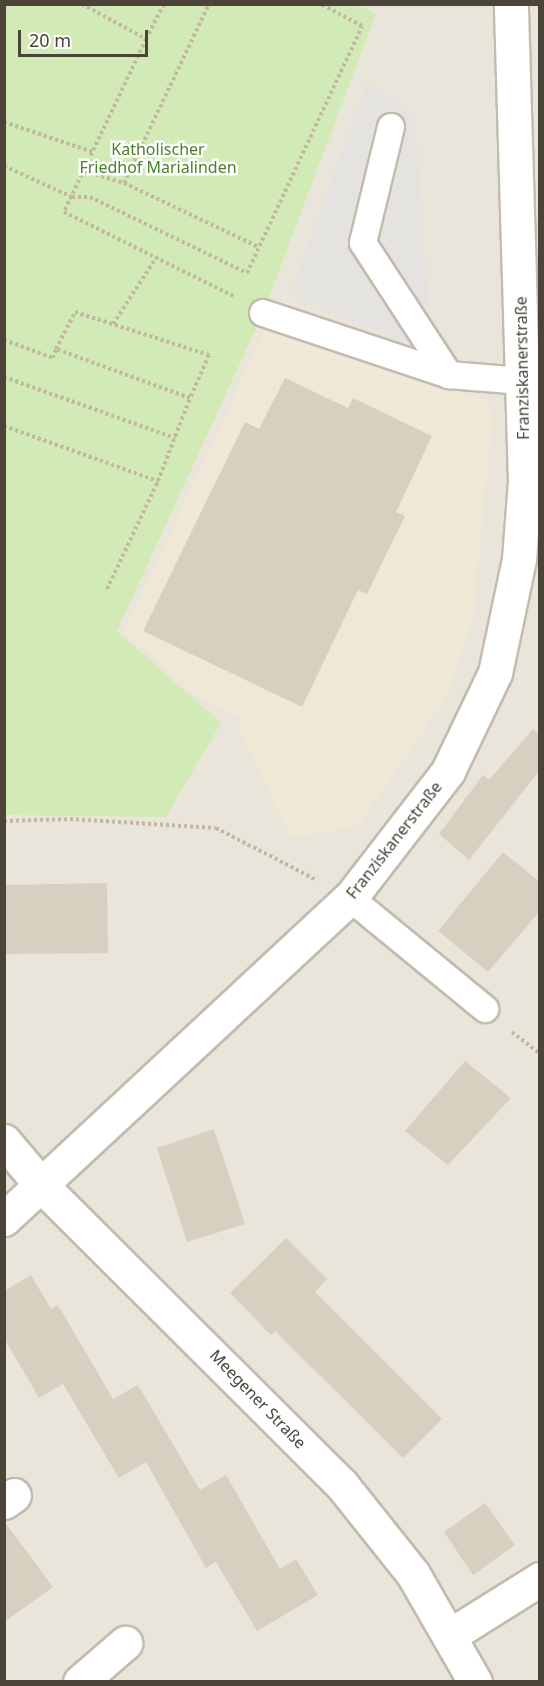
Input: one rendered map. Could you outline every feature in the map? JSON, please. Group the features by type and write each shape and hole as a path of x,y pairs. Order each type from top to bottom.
{"street":[{"name":"Franziskanerstraße","path":"4,1219 350,898 448,771 495,673 519,559 522,381 531,338 510,4"},
{"name":"Meegener Straße","path":"4,1141 41,1185 342,1485 413,1574 475,1682"},
{"path":"449,1635 540,1579"},
{"path":"80,1682 125,1643"}],"lane":[{"path":"391,127 363,243 449,375"},
{"path":"263,313 449,375 522,381"},
{"path":"350,898 485,1009"}],"path":[{"path":"81,4 146,39"},
{"path":"164,4 64,212 263,313"},
{"path":"124,183 209,4"},
{"path":"4,174 6,166 72,197 90,197 247,273 362,26 321,4"},
{"path":"4,122 93,152"},
{"path":"84,171 124,183 259,247"},
{"path":"112,324 156,258"},
{"path":"4,340 53,358 75,312 209,355 158,481 107,589"},
{"path":"57,349 190,398"},
{"path":"4,377 175,438"},
{"path":"4,426 158,481"},
{"path":"4,821 70,819 216,828 350,898"}],"shaded area":[{"path":"5,5 539,5 539,1681 5,1681"},
{"path":"367,82 415,117 430,328 402,343 291,293"},
{"path":"266,328 489,401 492,422 473,619 448,695 359,825 291,838 238,730 243,720 191,692 124,632"}],"green space":[{"name":"Katholischer Friedhof Marialinden","path":"356,4 376,14 263,313 117,631 221,723 166,817 5,815 4,5"}],"building":[{"path":"285,378 348,408 353,398 432,436 396,512 405,516 367,594 358,590 302,707 143,631 245,422 259,429"},
{"path":"533,729 540,735 540,770 469,860 439,834 483,775 489,780"},
{"path":"503,852 540,882 540,911 488,972 438,931"},
{"path":"107,883 108,953 4,954 4,885"},
{"path":"465,1061 511,1098 448,1165 405,1131"},
{"path":"214,1129 245,1224 187,1242 157,1148"},
{"path":"286,1238 327,1279 315,1292 442,1419 403,1458 275,1331 271,1335 230,1293"},
{"path":"31,1275 51,1309 58,1305 113,1399 138,1385 200,1490 226,1475 280,1569 296,1559 318,1595 257,1631 216,1562 206,1568 146,1462 119,1478 63,1384 39,1398 4,1338 4,1291"},
{"path":"485,1503 515,1545 473,1575 444,1532"},
{"path":"4,1521 53,1587 4,1622"}]}
